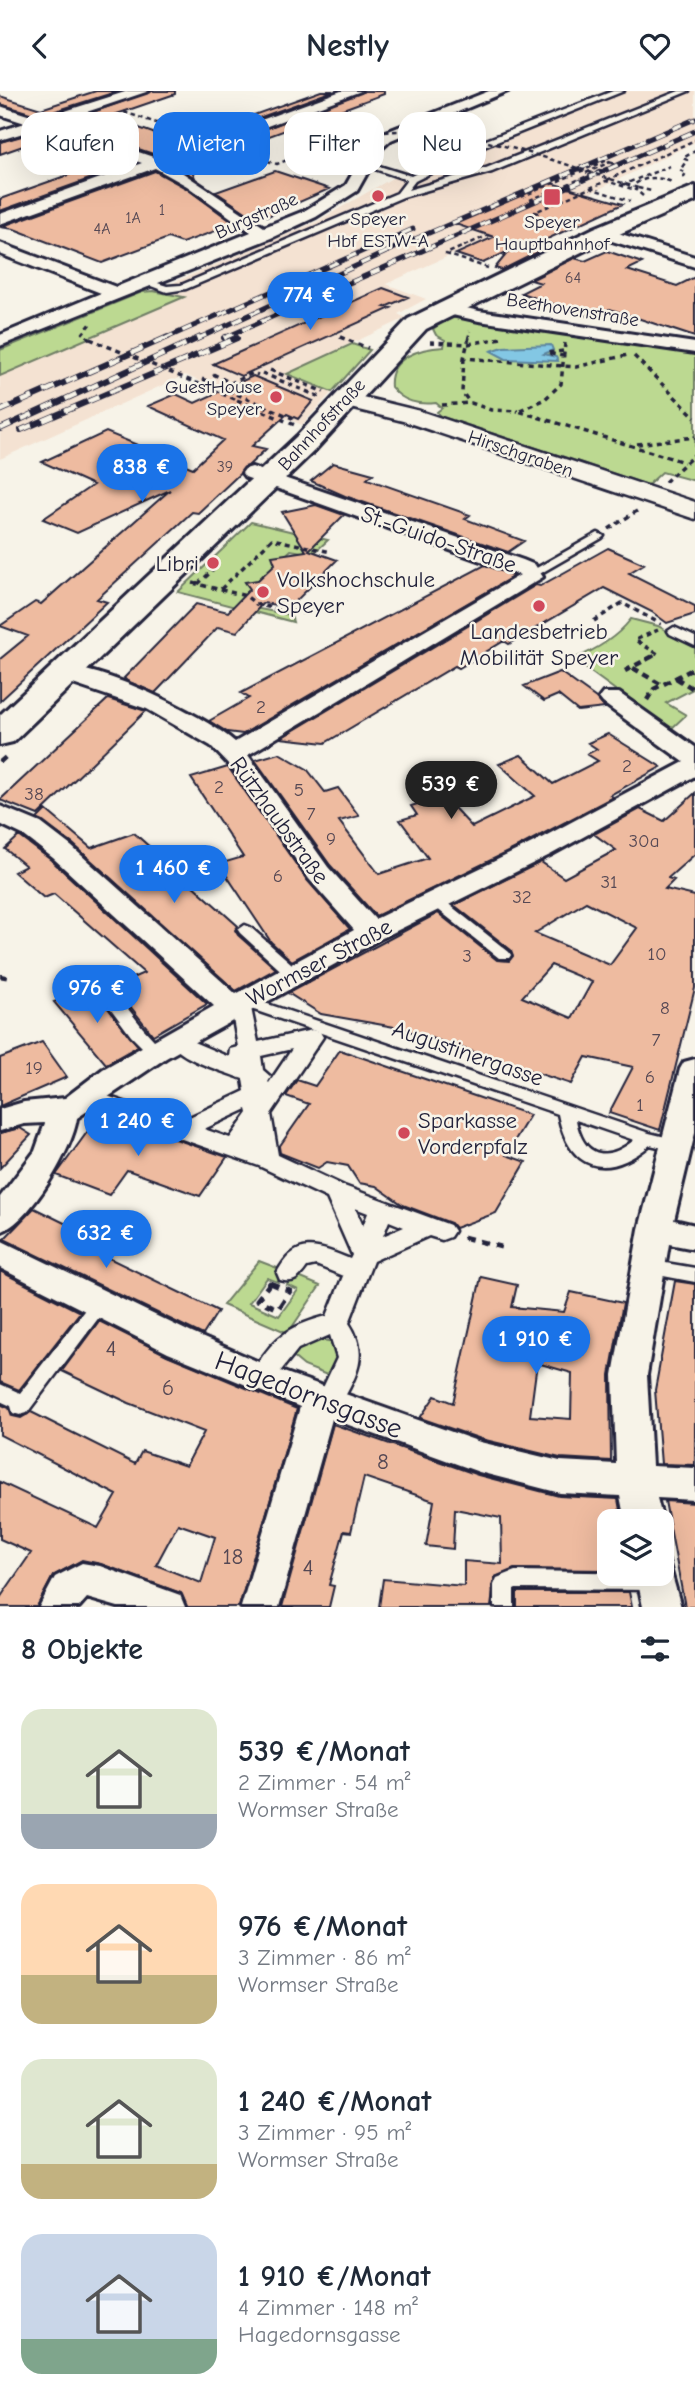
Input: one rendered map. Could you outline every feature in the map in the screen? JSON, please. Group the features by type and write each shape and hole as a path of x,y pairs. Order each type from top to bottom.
{"main road":[{"name":"Bahnhofstraße","path":"0,734 312,429 337,399 417,324 602,233 684,185"}],"street":[{"path":"76,112 142,91"},
{"name":"Burgstraße","path":"384,140 391,134 500,91"},
{"path":"270,122 351,92"},
{"path":"0,110 21,117"},
{"path":"0,137 21,130"},
{"path":"0,219 153,164"},
{"path":"178,175 265,235"},
{"name":"Burgstraße","path":"0,341 265,235 344,195 360,175"},
{"path":"602,233 695,262"},
{"path":"0,249 118,294"},
{"path":"0,266 23,258"},
{"name":"Beethovenstraße","path":"445,308 479,316 695,348"},
{"name":"Hirschgraben","path":"337,399 411,416 643,504 695,511"},
{"name":"St.-Guido-Straße","path":"233,753 529,580 532,573 261,476"},
{"name":"Rützhaubstraße","path":"63,673 144,699 186,721 233,753 340,902 372,932"},
{"path":"620,704 695,758"},
{"name":"Wormser Straße","path":"62,1112 76,1106 114,1076 170,1048 372,932 695,766"},
{"path":"0,814 32,829 62,852 241,1008 267,1160"},
{"path":"183,1130 256,1094 284,1085 312,1037 212,1059"},
{"path":"170,1048 212,1059 256,1094"},
{"path":"641,1509 635,1482 630,1375 655,1229 662,1142 695,1069"},
{"path":"235,1149 256,1094"},
{"path":"107,1104 267,1160 336,1192 435,1228"},
{"path":"0,1120 24,1113 62,1112 62,1126 52,1149 0,1220"},
{"path":"336,1192 360,1263"},
{"path":"336,1324 382,1209"},
{"path":"280,1278 300,1258 317,1256 360,1263 435,1228"},
{"path":"655,1229 695,1237"},
{"name":"Hagedornsgasse","path":"0,1253 180,1343 521,1469 571,1478 695,1484"},
{"path":"270,1366 282,1348 297,1336 315,1327 336,1324"},
{"path":"260,1607 327,1397 351,1354 349,1341 336,1324"},
{"path":"58,1607 69,1589 82,1580 100,1583 166,1607"}],"lane":[{"path":"400,195 412,179 476,147 620,91"},
{"path":"148,283 167,289 183,286 400,195 489,170 685,91"},
{"path":"384,169 412,179"},
{"path":"532,573 598,536"},
{"path":"670,629 695,642"},
{"path":"436,901 504,955"},
{"path":"245,930 295,975"},
{"path":"102,986 137,1032 170,1048"},
{"name":"Augustinergasse","path":"241,1008 662,1142"},
{"path":"566,1111 569,1136 586,1155 610,1162 662,1142"},
{"path":"647,1267 695,1275"},
{"path":"0,1392 21,1405 100,1303"},
{"path":"504,1607 504,1585 515,1580 658,1587"}],"path":[{"path":"101,104 153,122"},
{"path":"384,135 442,134 470,138 655,192"},
{"path":"544,215 536,212 695,140"},
{"path":"606,181 635,188 640,180 656,178 684,185 681,170 685,159 695,151"},
{"path":"605,161 610,162 616,164 532,201 521,198 605,161"},
{"path":"587,172 610,162"},
{"path":"649,175 670,166"},
{"path":"626,171 640,176"},
{"path":"622,185 640,176 662,174"},
{"path":"590,188 640,206"},
{"path":"541,190 553,192"},
{"path":"489,235 446,254 499,272"},
{"path":"470,331 468,344 464,348 462,392 471,403"},
{"path":"340,337 375,351"},
{"path":"425,342 468,344 511,337"},
{"path":"90,339 312,429"},
{"path":"518,411 545,399 560,387 565,367 563,353 566,340 558,339"},
{"path":"625,350 633,353 695,417"},
{"path":"464,358 565,367 590,365 633,353"},
{"path":"270,370 337,399"},
{"path":"221,387 253,373 337,399"},
{"path":"213,375 231,383"},
{"path":"202,379 312,429"},
{"path":"295,387 302,383"},
{"path":"296,394 304,390"},
{"path":"438,405 471,403 491,410 518,411 555,426 635,445 684,462"},
{"path":"635,445 695,437"},
{"path":"598,536 643,504 695,454"},
{"path":"221,590 272,539 331,552"},
{"path":"184,581 302,613 317,609"},
{"path":"594,621 622,603 656,621"},
{"path":"625,671 659,654 635,641 670,629"},
{"path":"632,667 662,685"},
{"path":"620,704 645,703 654,689 695,668"},
{"path":"675,678 695,689"},
{"path":"0,976 10,978"},
{"path":"435,1228 501,1247"},
{"path":"280,1278 290,1291 278,1309 257,1300 280,1278"}],"shaded area":[{"path":"617,91 695,91 695,142 597,190 386,284 426,299 398,314 406,318 288,373 332,392 302,425 185,375 0,459 0,376 183,297 153,291 316,222 394,177 406,179 416,175 486,175 486,146"}],"green space":[{"path":"153,291 184,297 0,376 0,350 142,292"},
{"path":"449,317 695,352 695,481 662,472 648,485 440,416 437,412 442,408 436,403 417,403 401,396 391,387 395,368 400,361 416,352 444,347 445,340 436,335 433,329"},
{"path":"352,344 370,350 332,392 287,374"},
{"path":"251,522 328,540 313,554 291,550 257,581 247,584 253,587 254,608 291,615 293,622 178,592"},
{"path":"631,619 658,626 695,647 695,688 666,703 686,715 670,730 573,659 604,643"},
{"path":"259,1261 285,1271 278,1282 267,1278 249,1303 279,1316 298,1290 287,1285 294,1275 320,1286 288,1333 223,1305"},
{"path":"313,1338 333,1342 342,1349 327,1375 304,1366 291,1355 292,1349"}],"water":[{"path":"551,345 553,350 544,354 556,357 558,361 506,359 491,351 503,347"}],"building":[{"path":"96,91 119,91 53,112 27,112 0,104 0,96 41,109"},
{"path":"152,91 175,91 175,94 123,112 93,112"},
{"path":"321,91 333,91 270,114 262,112"},
{"path":"364,91 384,91 384,94 335,112 309,112"},
{"path":"284,122 284,131 270,136 270,127"},
{"path":"139,128 153,133 153,154 139,149"},
{"path":"21,136 21,147 0,154 0,142"},
{"path":"275,171 329,189 268,216 262,214 253,217 216,192"},
{"path":"153,172 153,175 162,175 186,188 235,224 182,243 168,238 102,263 14,229 0,227"},
{"path":"68,175 100,175 0,211 0,199"},
{"path":"551,183 623,204 530,247 542,250 502,270 495,268 509,251 483,263 456,254 494,237 455,224"},
{"path":"607,251 642,263 627,270 677,286 695,277 695,337 610,309 588,316 521,293 541,283 531,280 574,258 585,261"},
{"path":"383,288 408,297 385,307 391,308 241,376 213,364"},
{"path":"253,376 313,401 298,419 287,414 252,446 266,449 198,513 192,512 97,599 107,602 0,701 0,659 28,636 0,626 35,602 41,604 170,490 77,533 43,519 93,485 42,462 106,432 193,468 223,440 148,406 176,394 195,403"},
{"path":"333,463 373,474 367,479 470,515 465,519 524,541 508,552 345,496 311,481"},
{"path":"316,505 344,515 309,550 337,560 290,607 263,603 237,632 218,627 155,693 124,678 196,604 228,612 250,589 245,582 258,580 275,564 272,556 306,551 282,512"},
{"path":"608,548 644,564 629,573 695,606 695,614 667,623 652,612 604,588 509,644 504,641 459,668 455,666 325,743 281,738 536,585 540,586"},
{"path":"485,565 514,576 243,734 227,732 209,721 249,698 241,693"},
{"path":"560,672 596,698 605,708 578,711 558,695 544,701 524,686"},
{"path":"108,699 146,711 38,815 0,800"},
{"path":"608,734 661,767 610,795 613,797 518,847 376,916 330,865 255,760 279,753 307,769 325,792 338,788 359,816 339,821 379,874 428,858 400,820 417,815 411,806 443,796 472,827 535,796 499,764 521,755 553,784 598,761 587,754 597,749 588,743"},
{"path":"228,767 307,880 350,929 292,961 271,942 219,864 243,857 191,778"},
{"path":"695,793 695,854 668,878 674,880 665,889 695,896 695,988 660,1130 609,1113 633,1067 586,1057 571,1084 400,1028 321,1014 288,993 438,913 497,960 509,961 513,956 511,950 454,905 541,862 564,878 616,850 594,834 640,809 664,821","holes":["586,902 637,928 610,965 535,933","551,965 592,982 572,1018 522,997"]},
{"path":"46,810 91,848 134,833 238,926 235,930 238,935 276,969 236,991 73,844 37,819"},
{"path":"19,836 51,860 207,1004 153,1035 114,986 144,973 54,894 44,898 14,872 26,866 5,849"},
{"path":"92,988 138,1046 106,1064 54,1002"},
{"path":"42,1042 67,1077 0,1106 0,1058"},
{"name":"Sparkasse Vorderpfalz","path":"340,1050 530,1115 506,1155 526,1162 496,1213 455,1228 451,1223 403,1205 376,1186 359,1183 348,1166 327,1162 318,1168 280,1153 279,1147 309,1104 286,1096 297,1080 315,1086"},
{"path":"101,1113 227,1157 200,1196 127,1170 109,1195 56,1175"},
{"path":"20,1128 31,1135 0,1168 0,1133"},
{"path":"34,1208 93,1237 84,1246 218,1311 203,1335 4,1239"},
{"path":"0,1271 80,1312 19,1390 0,1382"},
{"path":"481,1277 517,1285 512,1307 564,1312 571,1292 623,1303 610,1375 611,1461 560,1458 481,1439 420,1418 435,1396 453,1403","holes":["537,1363 572,1373 571,1419 530,1416"]},
{"path":"675,1281 695,1284 695,1465 661,1464 655,1390"},
{"path":"99,1321 167,1355 297,1409 239,1607 187,1607 181,1593 101,1564 82,1560 53,1576 37,1607 0,1607 0,1598 31,1553 0,1539 0,1482 98,1528 117,1495 0,1435 0,1404 9,1408 12,1416 21,1418 31,1412 135,1464 142,1451 186,1466 204,1432 129,1403 62,1371","holes":["178,1524 215,1537 201,1583 156,1565"]},
{"path":"333,1424 478,1475 559,1496 618,1499 620,1509 597,1509 597,1570 514,1569 495,1577 491,1607 379,1607 383,1579 464,1586 464,1561 502,1564 501,1518 455,1509 453,1549 426,1546 434,1501 364,1477 351,1532 344,1531 329,1585 334,1586 329,1607 282,1607"},
{"path":"665,1501 695,1503 695,1607 685,1607 674,1549 674,1509 667,1509"},
{"path":"517,1592 629,1592 632,1607 517,1607"}],"railway":[{"path":"197,339 408,242 695,119"},
{"path":"226,337 224,338 695,131"},
{"path":"164,339 413,229"},
{"path":"0,411 168,337"},
{"path":"0,429 201,337"},
{"path":"21,430 237,338"}],"place":[{"name":"Speyer Hbf ESTW-A","path":"378,196"},
{"name":"Speyer Hauptbahnhof","path":"552,197"},
{"name":"GuestHouse Speyer","path":"276,397"},
{"name":"Libri","path":"213,563"},
{"name":"Volkshochschule Speyer","path":"263,592"},
{"name":"Landesbetrieb Mobilität Speyer","path":"539,606"},
{"name":"Sparkasse Vorderpfalz","path":"404,1133"}]}
